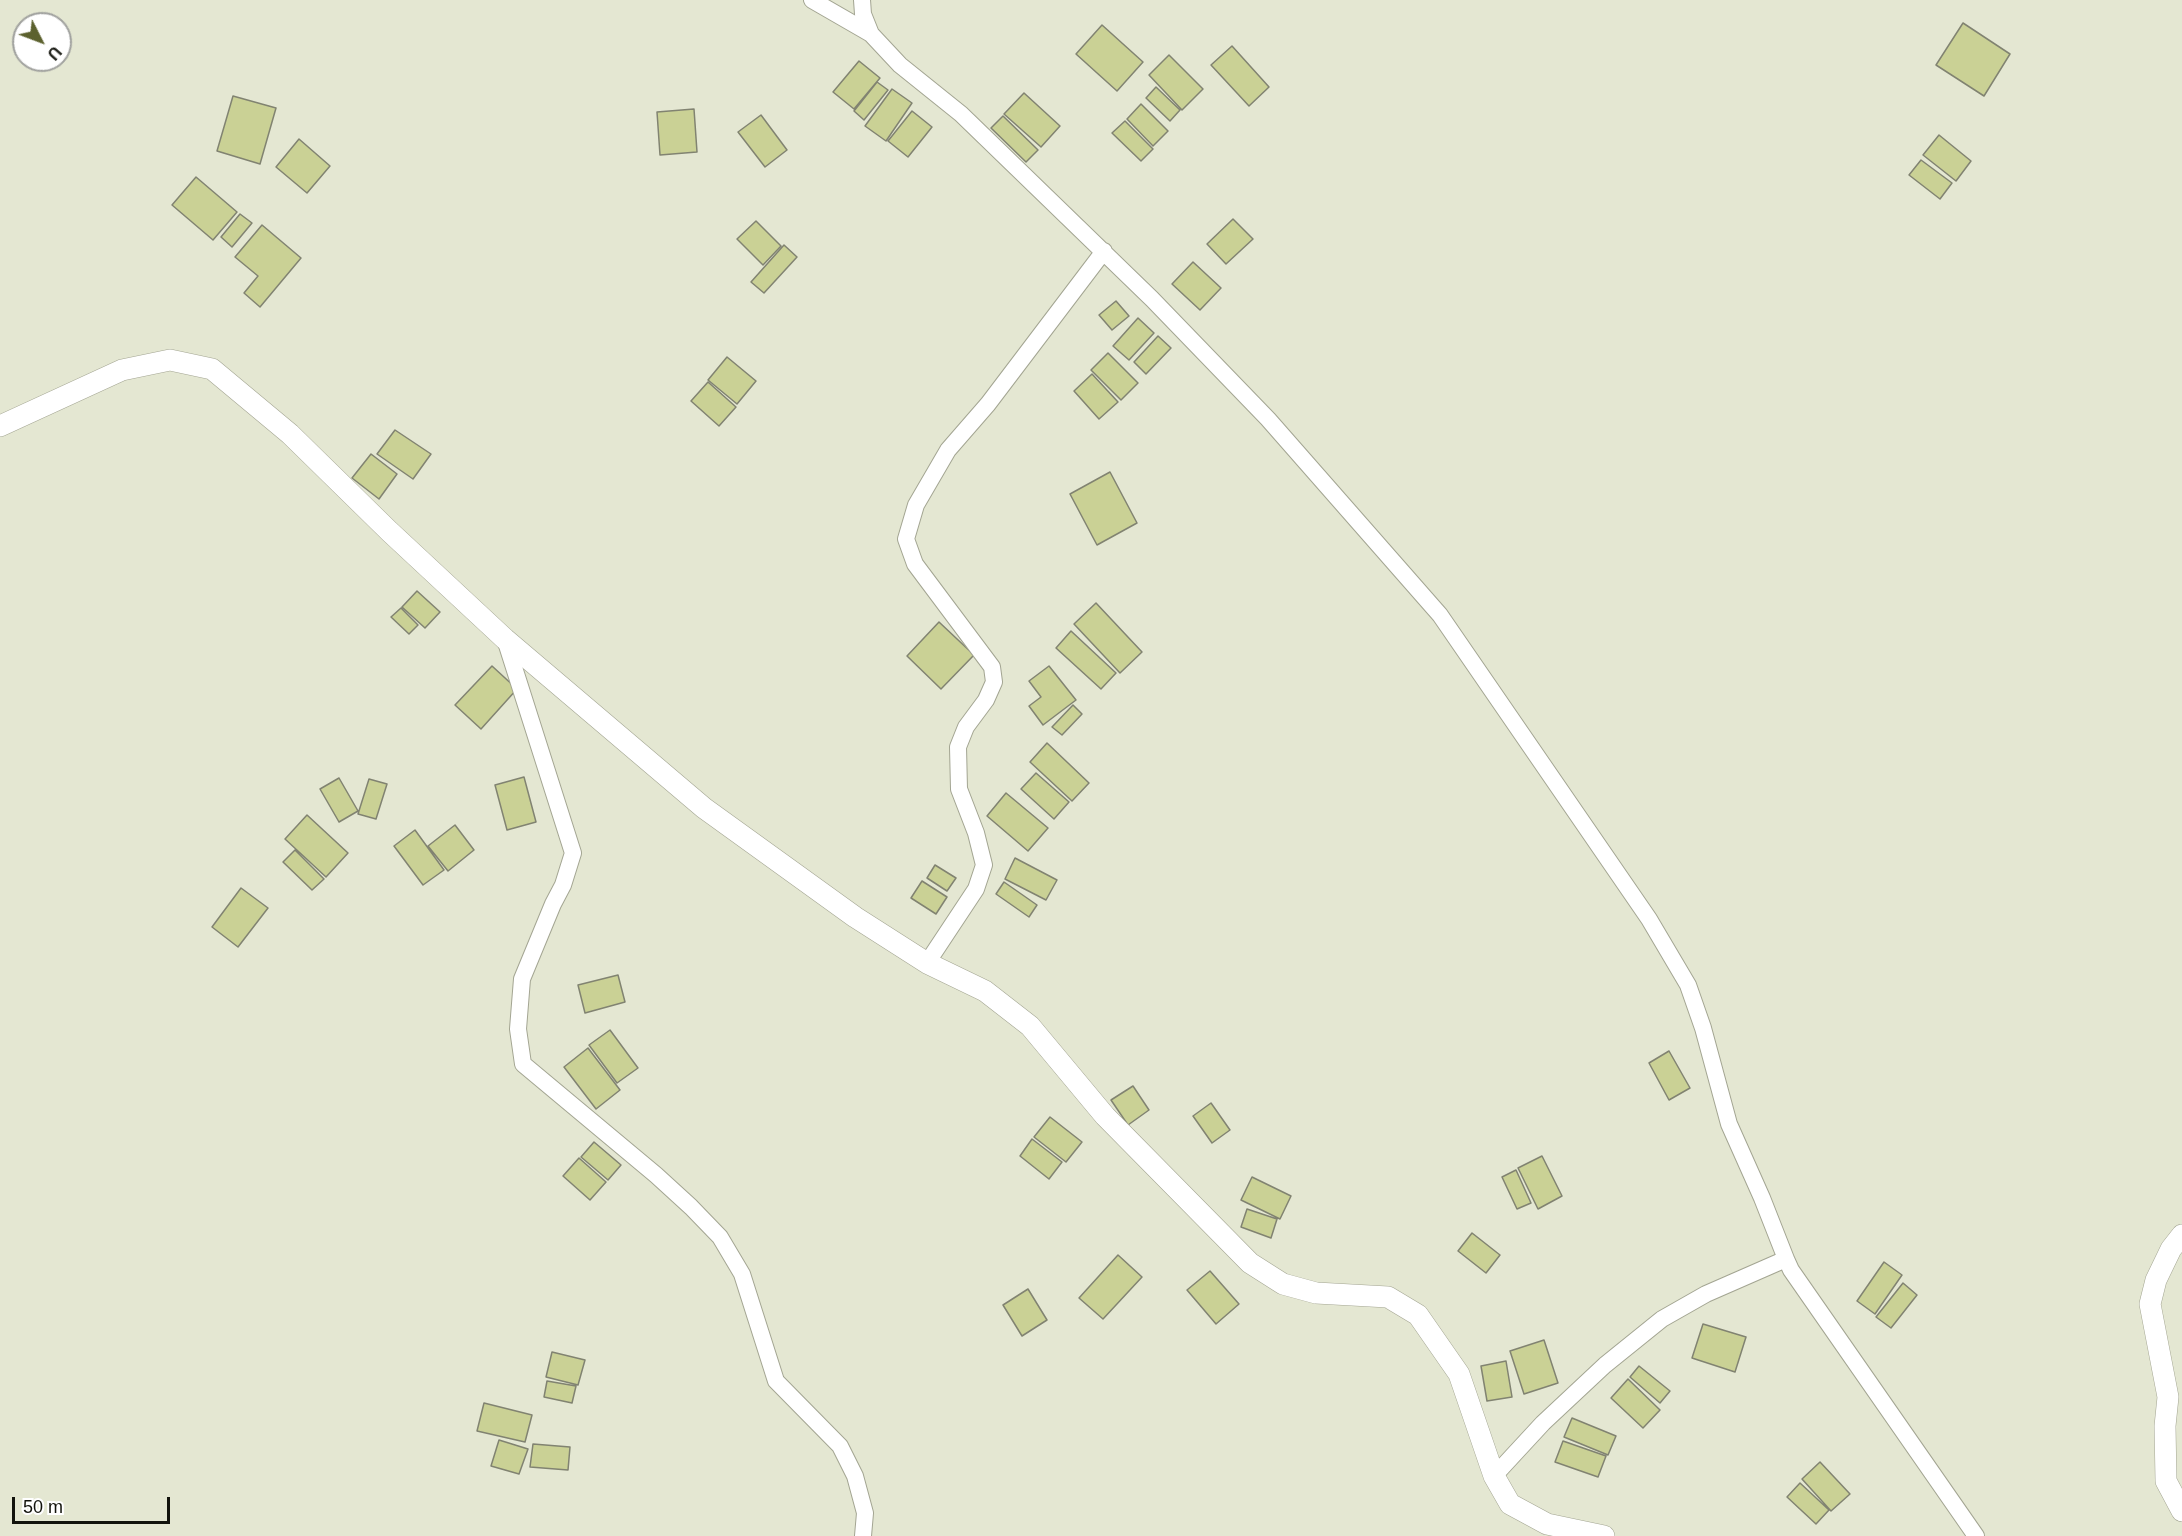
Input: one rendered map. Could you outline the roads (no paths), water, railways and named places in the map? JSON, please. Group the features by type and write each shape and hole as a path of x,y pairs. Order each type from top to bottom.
{"street":[{"path":"812,0 871,34 900,65 961,114 1104,251 1268,419 1440,615 1649,919 1688,985 1703,1028 1730,1124 1791,1270 1976,1536"},
{"path":"862,0 863,14 871,34"},
{"path":"927,963 976,889 984,865 976,833 959,789 958,747 966,727 986,700 994,682 992,667 915,564 906,539 916,505 948,450 988,404 1104,251"},
{"path":"0,426 122,370 170,360 212,369 290,434 389,531 505,639 704,808 855,916 927,963 985,991 1030,1026 1105,1116 1250,1263 1283,1284 1316,1293 1388,1297 1418,1315 1459,1374 1494,1476 1510,1504 1547,1524 1604,1536"},
{"path":"505,639 573,853 563,885 522,979 518,1029 523,1064 656,1175 720,1237 742,1274 776,1381 840,1446 855,1476 865,1513 863,1536"},
{"path":"2182,1235 2171,1249 2156,1280 2150,1304 2168,1397 2165,1426 2166,1481 2182,1511"},
{"path":"1494,1476 1544,1423 1605,1365 1662,1319 1706,1294 1786,1259"}]}
